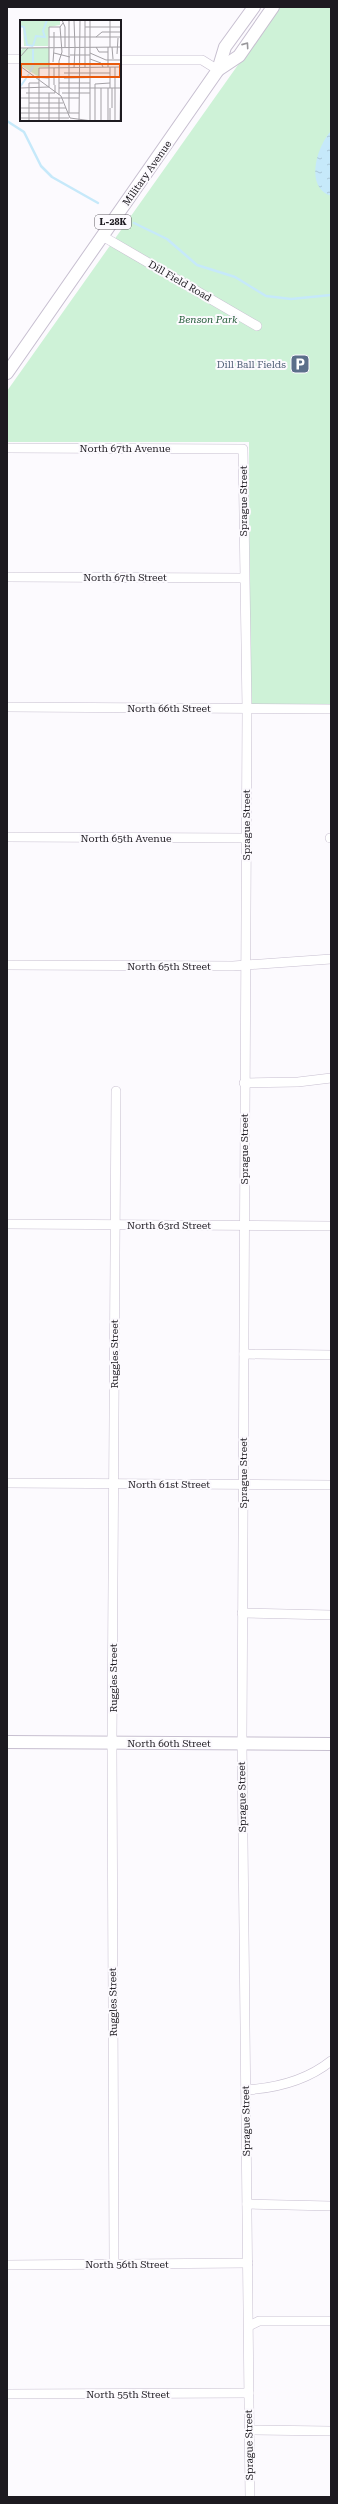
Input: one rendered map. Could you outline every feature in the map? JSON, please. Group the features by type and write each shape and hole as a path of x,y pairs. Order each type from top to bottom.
{"main road":[{"name":"Military Avenue","path":"7,373 104,237 218,70 225,47 254,7"},
{"name":"Military Avenue","path":"218,70 239,56 273,7"},
{"name":"North 60th Street","path":"7,1742 331,1744"}],"street":[{"path":"7,59 20,59"},
{"path":"121,60 202,60 218,70"},
{"name":"Dill Field Road","path":"104,237 257,326"},
{"name":"North 67th Avenue","path":"7,448 243,449"},
{"name":"Sprague Street","path":"243,449 243,578 247,709 242,1744 250,2497"},
{"name":"North 67th Street","path":"7,577 243,578"},
{"name":"North 66th Street","path":"7,707 331,709"},
{"name":"North 65th Avenue","path":"7,837 246,838"},
{"name":"North 65th Street","path":"7,965 245,966 331,959"},
{"path":"244,1083 298,1082 331,1078"},
{"name":"Ruggles Street","path":"114,2264 112,1743 116,1091"},
{"name":"North 63rd Street","path":"7,1224 331,1226"},
{"path":"244,1354 331,1355"},
{"name":"North 61st Street","path":"7,1483 331,1485"},
{"path":"242,1614 331,1615"},
{"path":"246,2090 291,2083 314,2073 331,2061"},
{"path":"247,2204 331,2206"},
{"name":"North 56th Street","path":"7,2264 248,2263"},
{"path":"248,2326 258,2321 331,2321"},
{"name":"North 55th Street","path":"7,2394 249,2393"},
{"path":"249,2430 331,2431"}],"green space":[{"name":"Benson Park","path":"279,7 331,7 331,704 250,704 249,442 7,442 7,391"}],"water":[{"path":"331,131 331,196 323,191 318,184 315,175 321,146"}],"waterway":[{"path":"7,121 24,132 41,166 52,177 98,203"},
{"path":"134,223 167,239 197,265 235,277 266,296 291,299 331,295"}],"place":[{"name":"Dill Ball Fields","path":"300,364"}]}
